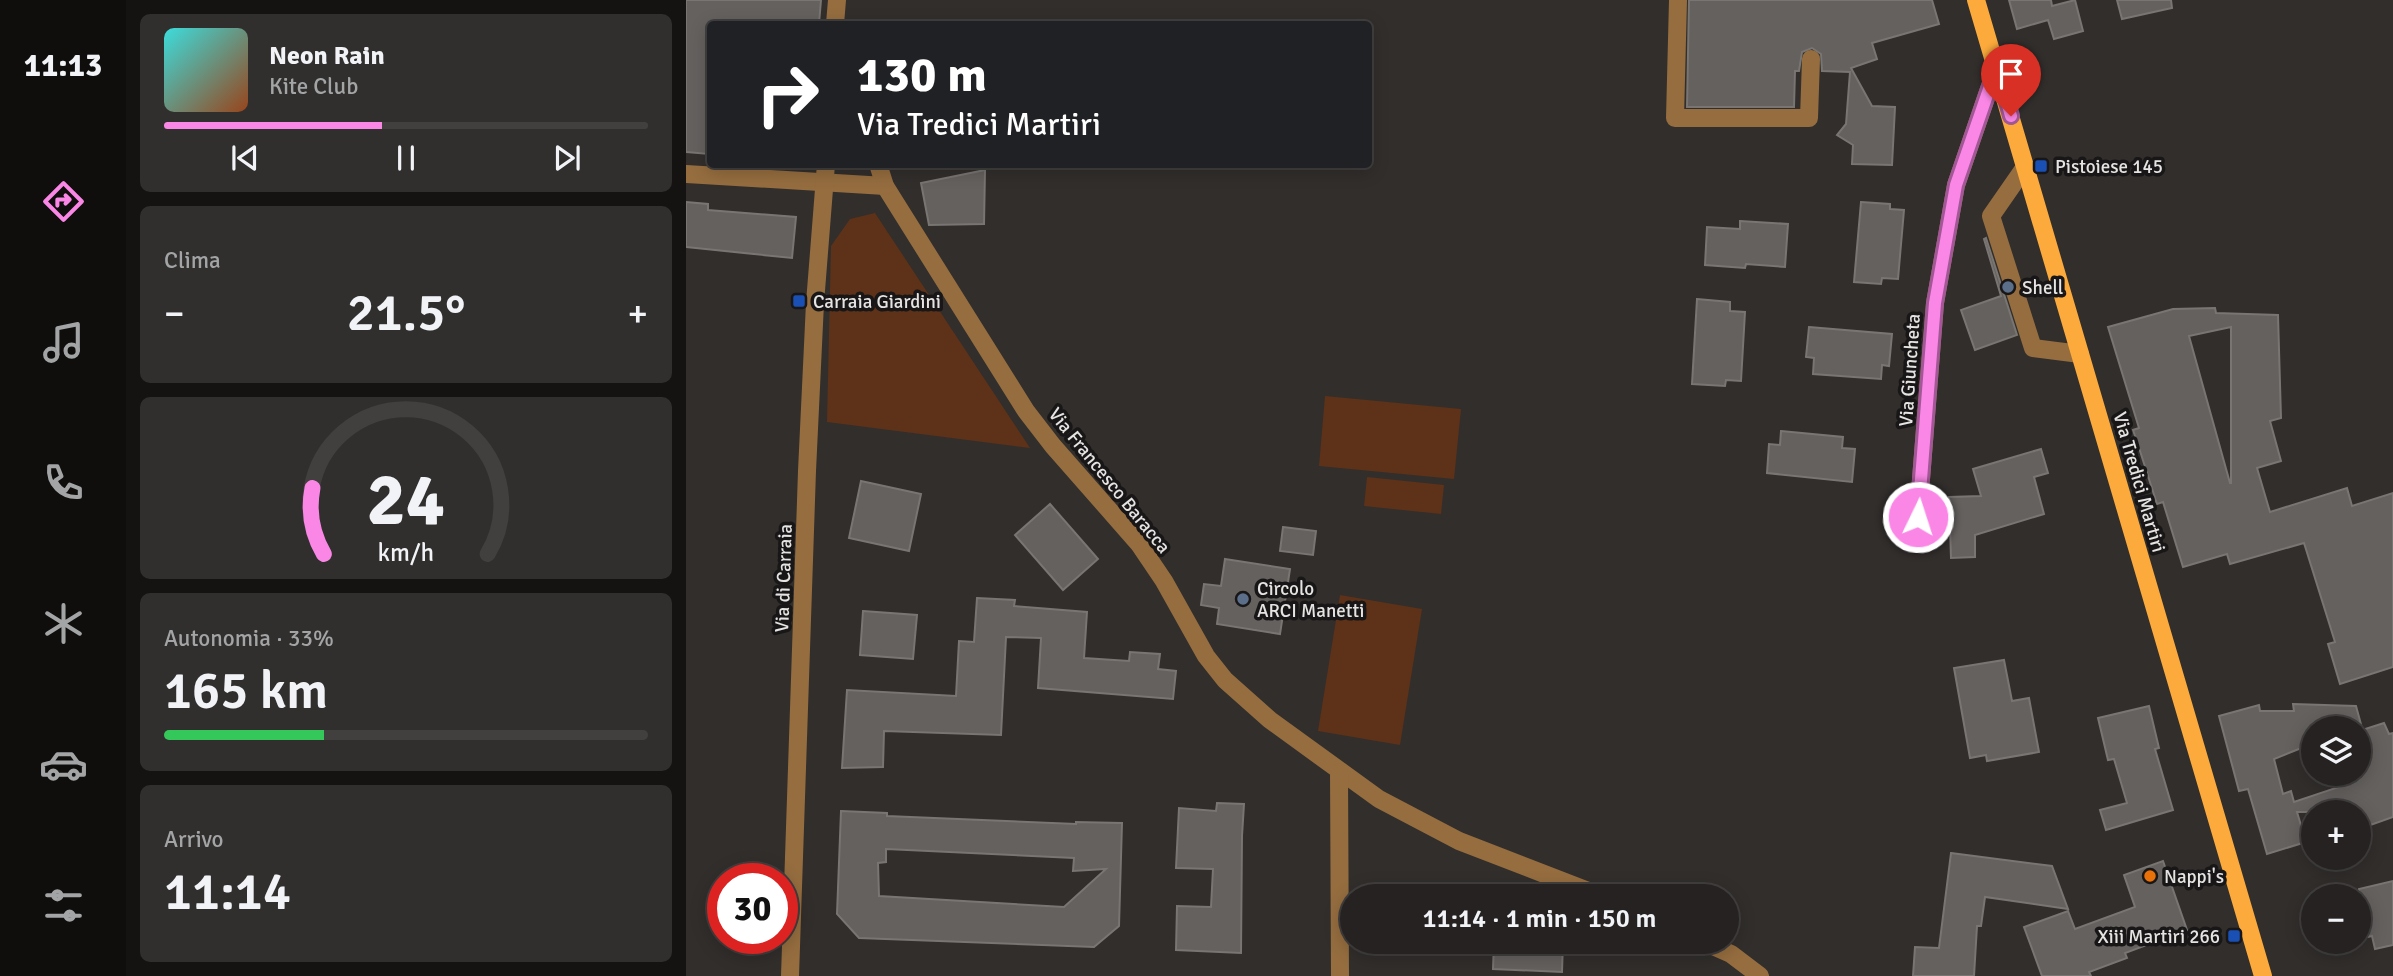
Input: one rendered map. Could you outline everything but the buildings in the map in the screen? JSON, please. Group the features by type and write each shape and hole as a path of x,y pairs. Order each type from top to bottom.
{"main road":[{"name":"Via Tredici Martiri","path":"1976,0 2263,976"}],"street":[{"path":"835,21 837,0"},
{"path":"1678,0 1675,118 1809,118 1811,59"},
{"name":"Via Giuncheta","path":"1918,517 1935,303 1956,185 1997,66"},
{"path":"2025,167 1991,216 2033,348 2080,354"},
{"name":"Via Francesco Baracca","path":"879,168 885,186 1026,411 1139,544 1225,680 1270,720 1379,799 1459,841 1570,884"},
{"path":"686,174 826,173 885,186"},
{"name":"Via di Carraia","path":"790,976 807,471 815,303 826,173"},
{"path":"1339,772 1340,976"},
{"path":"1731,954 1760,976"}],"shaded area":[{"path":"875,213 1030,448 827,422 831,246 850,219"},
{"path":"1325,396 1461,409 1454,479 1319,466"},
{"path":"1367,477 1444,485 1441,514 1364,506"},
{"path":"1340,595 1422,609 1400,745 1318,731"}],"place":[{"name":"Pistoiese 145","path":"2041,166"},
{"name":"Shell","path":"2008,287"},
{"name":"Carraia Giardini","path":"799,301"},
{"name":"Circolo ARCI Manetti","path":"1243,599"},
{"name":"Nappi's","path":"2150,876"},
{"name":"Xiii Martiri 266","path":"2234,936"}],"route":[{"path":"1918,517 1935,303 1956,185 1997,66 2011,116"}]}
